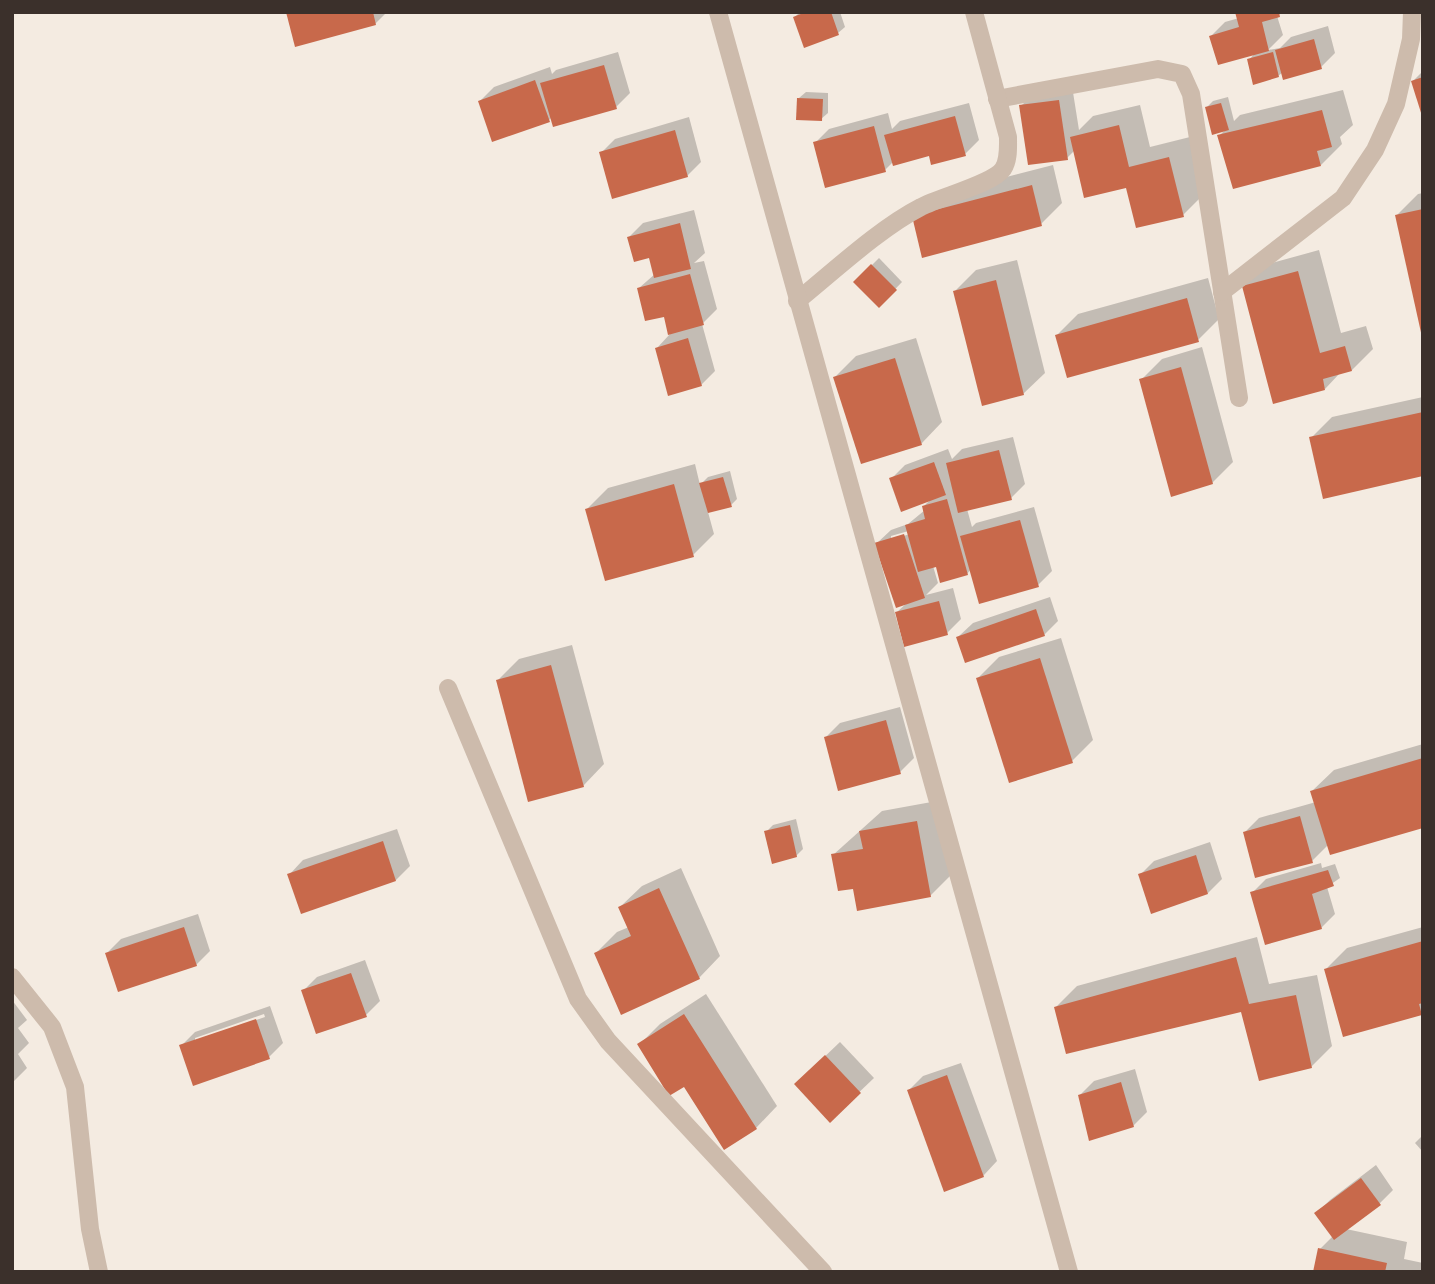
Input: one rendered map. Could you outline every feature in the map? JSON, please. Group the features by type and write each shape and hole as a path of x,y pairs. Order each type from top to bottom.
{"street":[{"path":"718,12 1069,1272"},
{"path":"797,301 897,221 922,206 992,178 1003,169 1008,154 1008,137 974,12"},
{"path":"1222,292 1343,198 1375,150 1396,104 1411,39 1412,12"},
{"path":"997,99 1158,69 1182,74 1191,94 1238,398"},
{"path":"448,688 578,999 608,1041 823,1272"},
{"path":"12,978 51,1027 75,1087 90,1229 99,1272"}],"building":[{"path":"286,12 373,12 376,25 295,47"},
{"path":"806,12 831,12 839,35 804,48 793,17"},
{"path":"1235,12 1279,12 1280,17 1262,22 1269,51 1218,65 1209,36 1239,27"},
{"path":"1314,39 1322,69 1283,80 1275,50"},
{"path":"1273,52 1279,77 1253,85 1247,59"},
{"path":"604,65 617,109 553,127 540,83"},
{"path":"1423,77 1423,116 1422,116 1411,81"},
{"path":"535,80 550,122 492,142 478,101"},
{"path":"797,98 823,99 822,121 796,120"},
{"path":"1059,100 1068,160 1028,165 1019,105"},
{"path":"1221,103 1229,130 1212,135 1205,107"},
{"path":"1322,110 1332,147 1317,151 1321,166 1233,189 1217,135"},
{"path":"955,116 966,156 931,165 929,156 893,166 884,135"},
{"path":"1119,125 1129,167 1169,157 1184,217 1136,228 1126,188 1084,198 1070,137"},
{"path":"874,126 886,172 825,188 813,142"},
{"path":"675,130 688,177 612,199 599,152"},
{"path":"1032,185 1042,226 922,258 912,216"},
{"path":"1423,209 1423,337 1422,337 1395,215"},
{"path":"680,223 691,269 654,278 649,258 634,262 627,237"},
{"path":"871,264 897,290 879,308 853,282"},
{"path":"1298,271 1320,353 1345,346 1352,371 1323,379 1325,390 1273,404 1242,286"},
{"path":"690,274 704,325 668,335 664,317 645,321 637,288"},
{"path":"996,280 1024,395 982,406 953,291"},
{"path":"1187,298 1199,342 1067,378 1055,335"},
{"path":"688,338 702,386 668,396 655,348"},
{"path":"895,358 922,445 861,464 833,377"},
{"path":"1181,367 1213,484 1171,497 1139,379"},
{"path":"1423,412 1423,476 1323,499 1309,437"},
{"path":"999,450 1012,500 958,513 946,463"},
{"path":"934,462 946,495 901,512 889,478"},
{"path":"723,477 732,507 708,513 699,483"},
{"path":"674,484 694,557 605,581 585,509"},
{"path":"947,499 968,575 940,583 936,567 918,572 905,525 925,519 922,506"},
{"path":"1020,520 1039,587 979,604 960,536"},
{"path":"904,534 925,598 896,608 874,543"},
{"path":"939,601 948,635 904,647 895,612"},
{"path":"1036,609 1045,636 965,663 956,637"},
{"path":"1040,658 1073,763 1009,783 976,678"},
{"path":"551,665 584,787 528,802 496,680"},
{"path":"886,720 901,774 838,791 824,737"},
{"path":"1423,758 1423,828 1330,855 1310,791"},
{"path":"1300,816 1313,863 1255,878 1243,832"},
{"path":"917,821 931,897 857,911 853,889 838,891 831,854 863,849 859,831"},
{"path":"790,825 797,857 772,864 764,831"},
{"path":"383,841 396,881 301,914 287,874"},
{"path":"1196,855 1208,894 1151,914 1138,874"},
{"path":"1328,870 1334,886 1312,894 1322,929 1265,945 1250,892"},
{"path":"659,888 700,979 621,1015 594,953 631,936 618,907"},
{"path":"184,927 197,966 118,992 105,953"},
{"path":"1423,941 1423,1003 1419,1004 1422,1015 1343,1037 1324,969"},
{"path":"1236,957 1249,1004 1296,995 1312,1068 1259,1081 1241,1012 1066,1054 1054,1007"},
{"path":"351,973 367,1017 316,1034 301,990"},
{"path":"684,1014 757,1129 724,1150 684,1087 669,1096 637,1044"},
{"path":"256,1019 270,1059 193,1086 179,1045"},
{"path":"825,1055 861,1093 830,1123 794,1084"},
{"path":"947,1075 984,1177 944,1192 907,1090"},
{"path":"1121,1082 1134,1127 1089,1141 1078,1095"},
{"path":"1361,1178 1381,1205 1334,1240 1314,1213"},
{"path":"1318,1248 1387,1263 1385,1272 1313,1272"}]}
